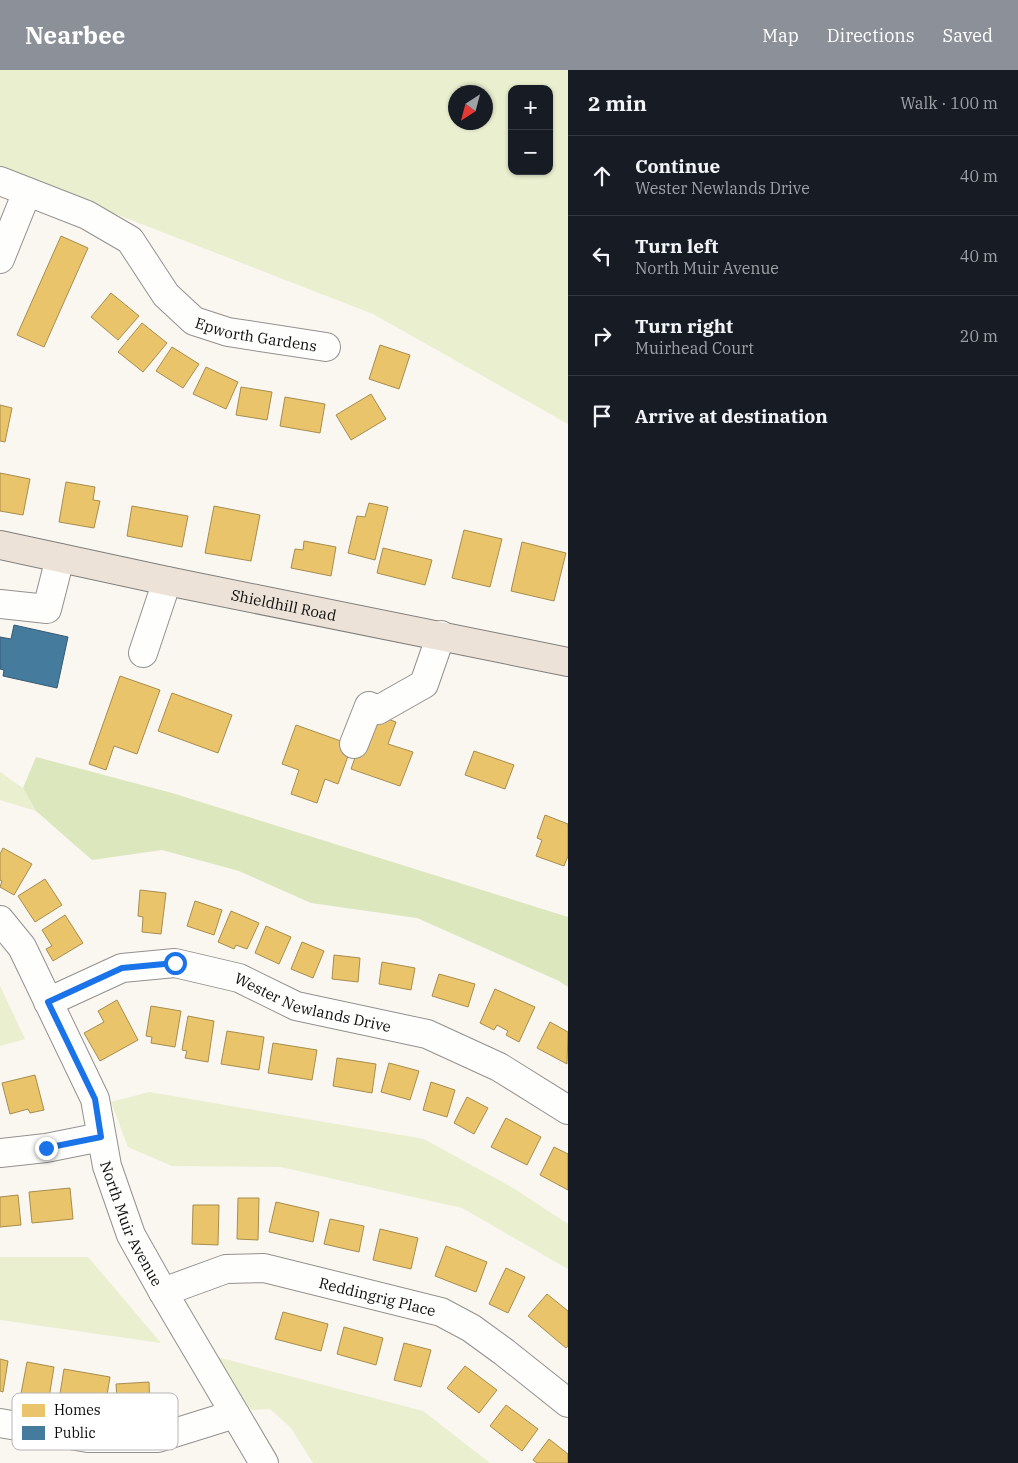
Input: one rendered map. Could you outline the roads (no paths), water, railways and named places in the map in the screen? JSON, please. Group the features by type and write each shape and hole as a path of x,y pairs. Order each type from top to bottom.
{"main road":[{"name":"Shieldhill Road","path":"0,545 167,581 568,662"}],"street":[{"name":"Epworth Gardens","path":"0,181 87,215 130,240 166,295 194,321 228,332 326,346"},
{"path":"0,259 27,192"},
{"path":"0,604 46,608 60,558"},
{"path":"143,653 167,581"},
{"path":"354,744 369,706 378,710 424,684 441,635"},
{"name":"North Muir Avenue","path":"0,920 22,947 95,1099 107,1166 131,1235 264,1463"},
{"name":"Wester Newlands Drive","path":"48,1002 122,968 175,963 239,978 296,1006 427,1034 499,1067 568,1110"},
{"path":"0,1153 46,1148 101,1137"},
{"name":"Reddingrig Place","path":"163,1292 226,1269 264,1268 441,1312 472,1328 568,1403"},
{"path":"178,1432 235,1414"}]}
